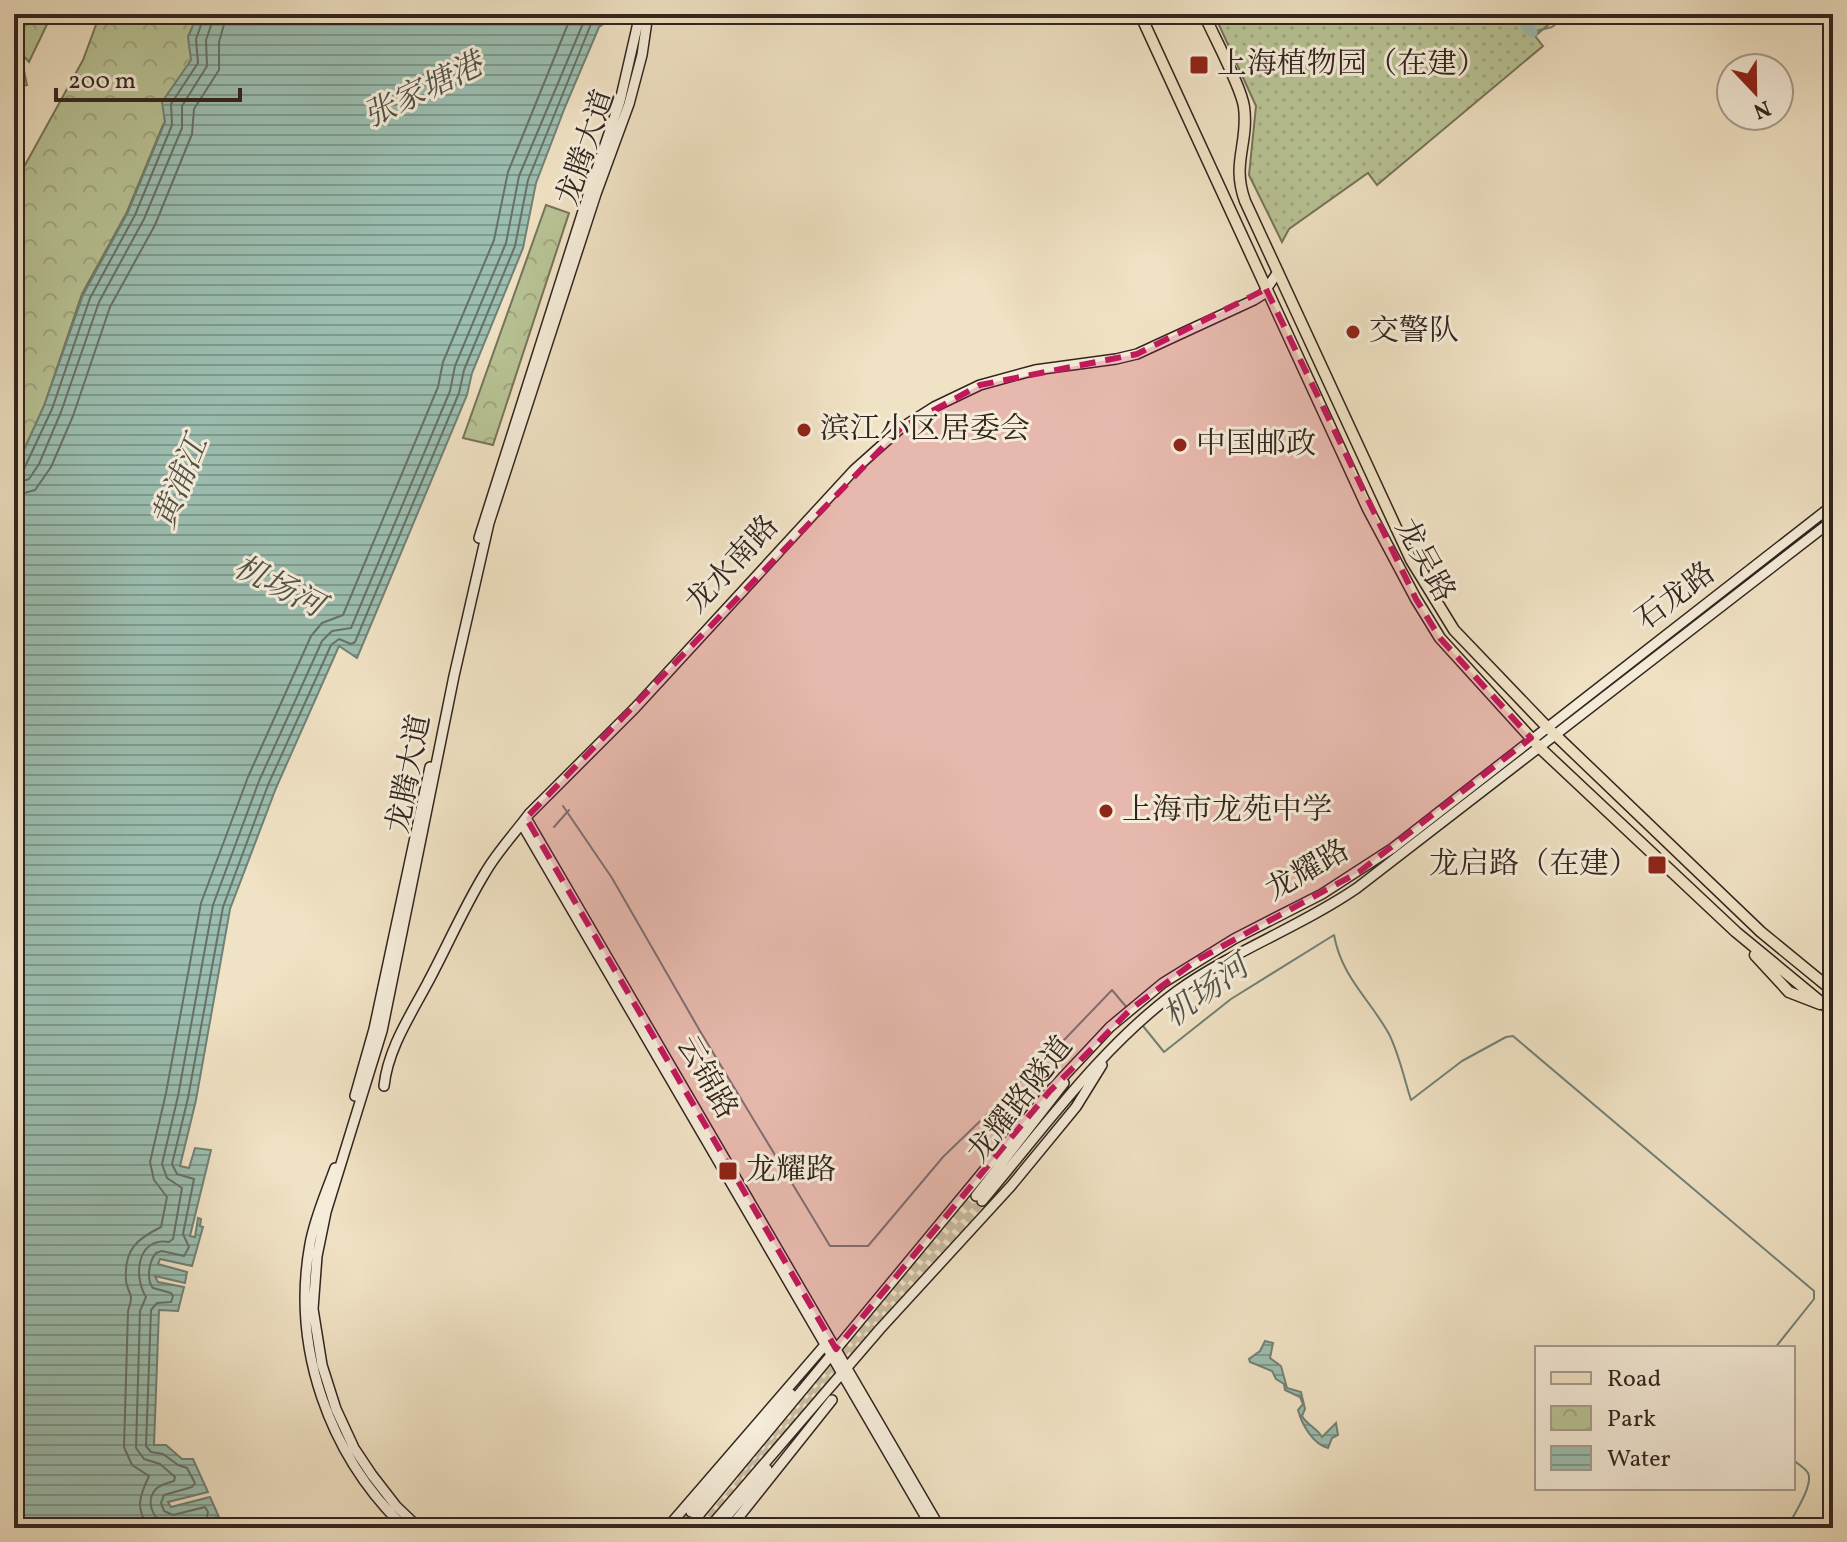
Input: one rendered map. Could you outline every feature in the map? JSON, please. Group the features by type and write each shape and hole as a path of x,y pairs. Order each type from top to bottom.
{"main road":[{"name":"龙腾大道","path":"405,1528 372,1492 341,1443 318,1386 308,1341 306,1272 311,1241 382,1031 454,676 489,523 596,194 629,104 640,14"},
{"name":"龙腾大道","path":"637,55 648,14"},
{"name":"龙吴路","path":"1140,14 1368,509 1440,638 1540,748 1736,932 1789,992 1829,1008"},
{"name":"龙吴路","path":"1204,14 1244,103 1246,127 1237,167 1240,186 1355,443 1429,592 1454,630 1546,726 1761,932 1833,991"},
{"name":"龙水南路","path":"384,1086 387,1065 402,1031 480,881 499,853 524,822 635,708 854,470 901,428 934,407 980,385 1035,370 1137,354 1254,300 1278,272"},
{"name":"石龙路","path":"1546,726 1833,505"},
{"name":"石龙路","path":"1556,734 1833,520"},
{"name":"龙耀路","path":"688,1528 1049,1092 1129,1010 1197,960 1359,872 1546,726"},
{"name":"龙耀路","path":"730,1528 845,1375 1030,1163 1076,1107 1099,1074 1105,1058 1140,1022 1198,977 1331,906 1357,888 1556,734"},
{"name":"云锦路","path":"524,822 825,1345 833,1352"},
{"name":"云锦路","path":"524,822 932,1528"},
{"name":"龙耀路隧道","path":"1104,1034 979,1198 1105,1058"},
{"name":"龙腾大道","path":"355,1107 319,1241 312,1291 317,1340 331,1396 354,1448 388,1496 419,1528"},
{"path":"667,1528 825,1345"},
{"path":"793,1392 812,1359"},
{"path":"691,1512 793,1392 823,1364"},
{"name":"云锦路","path":"845,1375 940,1528"},
{"name":"龙耀路","path":"709,1528 828,1397"},
{"path":"717,1528 828,1397"}],"highlighted area":[{"path":"1266,289 1416,599 1440,638 1531,738 1359,872 1197,960 1131,1009 1049,1092 836,1349 526,818 901,428 980,385 1137,354"}],"green space":[{"path":"14,14 52,14 29,62 20,52 14,53"},
{"path":"100,14 198,14 188,37 203,64 163,125 127,212 82,294 44,406 14,472 14,185 83,60"},
{"path":"1214,14 1561,14 1535,36 1543,46 1377,185 1368,173 1289,229 1282,242 1249,175 1256,106"},
{"path":"20,51 27,85 14,88 14,53"},
{"path":"546,205 569,213 493,445 463,438"}],"water":[{"path":"198,14 619,14 599,27 565,107 536,183 523,248 472,373 467,395 357,658 339,646 276,788 230,909 196,1100 180,1166 189,1168 195,1148 211,1150 190,1236 195,1237 198,1218 203,1227 192,1266 160,1259 158,1264 187,1272 185,1283 155,1276 158,1282 184,1287 178,1311 159,1310 154,1445 166,1445 182,1459 193,1459 208,1492 168,1502 171,1507 210,1497 219,1517 194,1522 193,1525 216,1521 221,1528 14,1528 14,472 44,406 83,295 128,212 165,122 162,102 191,60 188,37"},
{"path":"1265,1341 1273,1343 1270,1358 1281,1366 1287,1388 1301,1392 1305,1409 1304,1419 1322,1437 1336,1423 1338,1435 1332,1438 1328,1448 1305,1428 1298,1410 1303,1404 1300,1397 1285,1390 1284,1384 1276,1379 1272,1371 1250,1362 1249,1359 1260,1351"}],"waterway":[{"path":"1517,14 1532,32"},
{"path":"1532,32 1552,27 1569,14"},
{"name":"机场河","path":"563,806 612,878 830,1246 868,1246 943,1157 1112,990 1128,1009"},
{"name":"机场河","path":"554,827 569,810"},
{"name":"机场河","path":"1143,1026 1164,1052 1231,999 1334,935 1343,964 1389,1034 1411,1100 1462,1061 1513,1036 1814,1291 1814,1299 1777,1346"},
{"name":"机场河","path":"1787,1528 1806,1493 1809,1478 1807,1471 1795,1462"}],"tunnel":[{"path":"737,1476 976,1196"},
{"path":"702,1528 982,1201"},
{"path":"677,1528 691,1512"}],"railway":[{"path":"1833,735 1827,806 1833,878"}],"place":[{"name":"上海植物园（在建）","path":"1199,65"},
{"name":"交警队","path":"1353,332"},
{"name":"滨江小区居委会","path":"804,430"},
{"name":"中国邮政","path":"1180,445"},
{"name":"上海市龙苑中学","path":"1106,811"},
{"name":"龙启路（在建）","path":"1657,865"},
{"name":"龙耀路","path":"728,1171"}],"water label":[{"name":"张家塘港","path":"424,92"},
{"name":"黄浦江","path":"182,483"}]}
